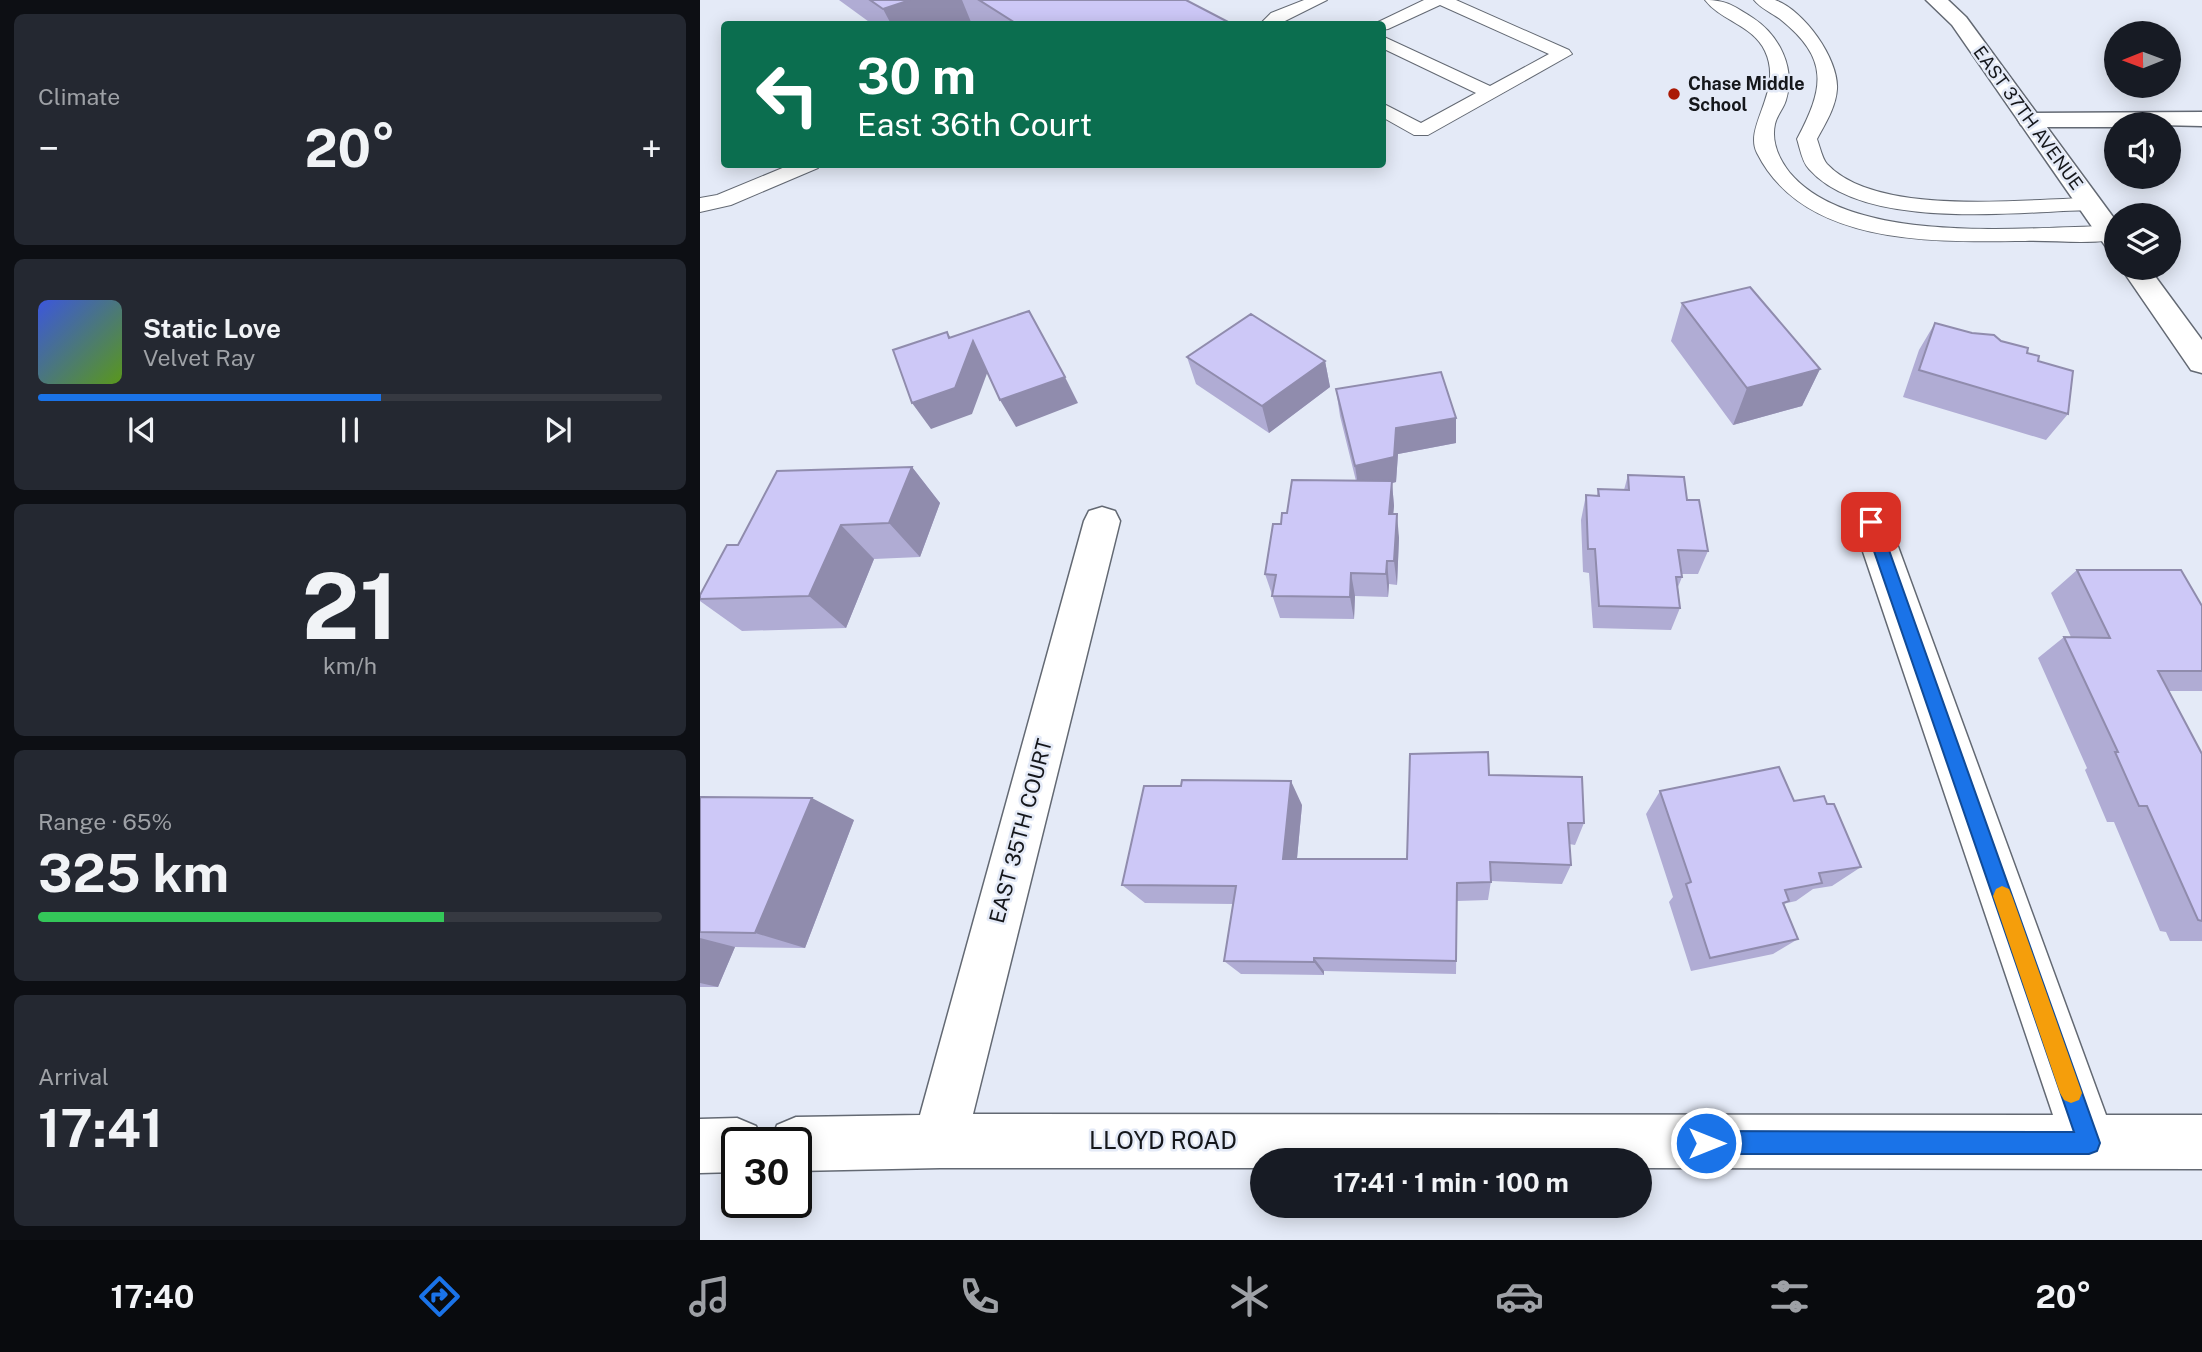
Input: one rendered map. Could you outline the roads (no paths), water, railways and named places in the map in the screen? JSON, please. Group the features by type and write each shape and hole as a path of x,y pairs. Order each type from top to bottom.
{"street":[{"name":"EAST 37TH AVENUE","path":"1936,0 1959,21 2104,224"},
{"path":"2030,120 2202,119"},
{"path":"2144,280 2202,362"},
{"name":"EAST 35TH COURT","path":"940,1141 1102,521"},
{"path":"1871,522 2089,1143"},
{"name":"LLOYD ROAD","path":"812,1144 940,1141 2202,1143"},
{"path":"700,1146 721,1145"}],"lane":[{"path":"1272,21 1319,0"},
{"path":"1386,23 1440,0 1563,54 1421,131 1386,111"},
{"path":"1713,0 1758,29 1774,50 1780,75 1777,99 1765,124 1765,150 1783,178 1817,204 1872,226 1935,235 2104,237"},
{"path":"1762,0 1801,28 1822,58 1828,89 1807,139 1816,164 1844,188 1885,202 1928,207 2090,204"},
{"path":"1386,43 1490,93"},
{"path":"700,205 723,200 801,168"}],"place":[{"name":"Chase Middle School","path":"1674,94"}]}
